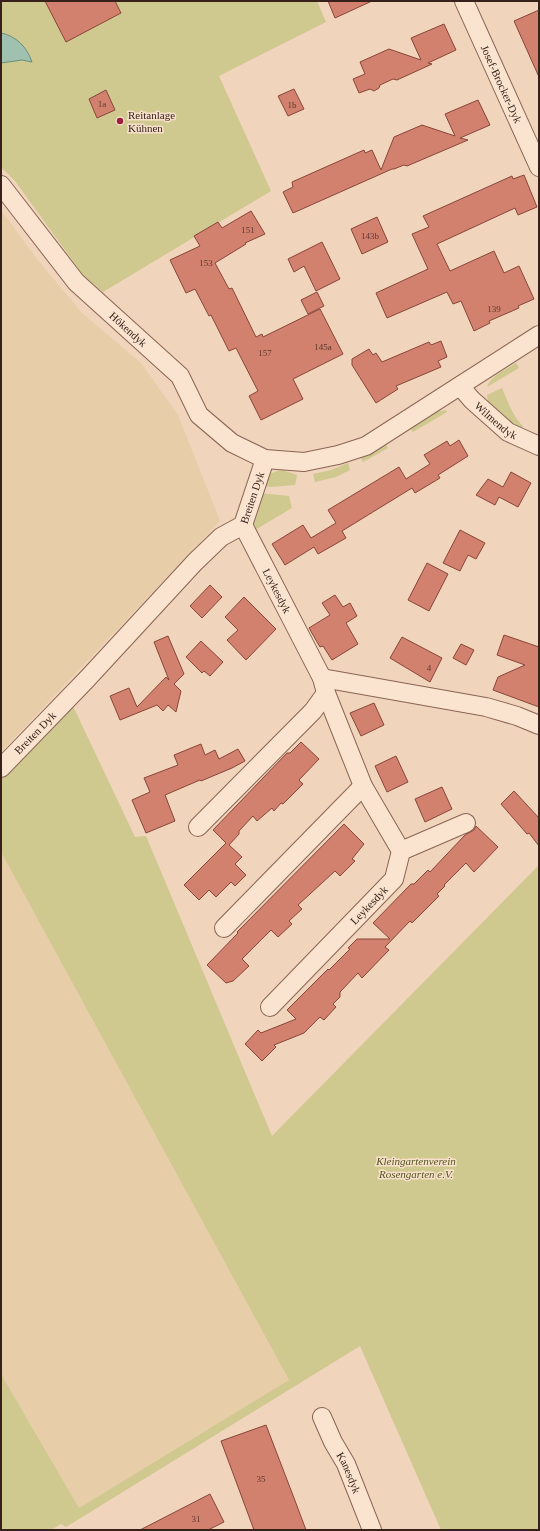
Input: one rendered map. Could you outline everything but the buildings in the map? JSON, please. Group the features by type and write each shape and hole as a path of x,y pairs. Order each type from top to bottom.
{"street":[{"name":"Josef-Brocker-Dyk","path":"464,1 539,167"},
{"name":"Hökendyk","path":"1,185 76,282 180,376 199,415 232,443 265,459"},
{"name":"Breiten Dyk","path":"1,768 87,679 195,562 221,537 243,525 265,459 304,462 338,455 366,446 539,335"},
{"name":"Wilmendyk","path":"460,386 472,400 508,432 539,446"},
{"name":"Leykesdyk","path":"243,525 324,686 362,786 401,851 394,879 270,1006"},
{"path":"198,827 313,712 324,686 486,707 517,716 539,725"},
{"path":"224,928 362,786"},
{"path":"401,851 466,823"},
{"name":"Kanesdyk","path":"322,1417 333,1442 346,1464 372,1530"}],"shaded area":[{"path":"1,33 6,34 20,43 24,47 32,62 22,60 1,63"},
{"path":"1,210 37,259 82,313 141,363 178,415 220,521 1,752"},
{"path":"1,852 289,1380 79,1508 1,1374"}],"green space":[{"name":"Reitanlage Kühnen","path":"1,1 317,1 326,22 219,76 271,191 103,292 83,275 15,181 1,167"},
{"path":"516,363 519,368 487,387 495,376"},
{"path":"502,388 513,413 523,426 522,428 505,419 495,411 488,401 487,395"},
{"path":"446,410 447,412 413,432 410,428 435,412"},
{"path":"385,443 388,448 363,462 360,457"},
{"path":"348,463 350,470 336,477 315,482 313,474 331,470"},
{"path":"282,470 297,475 295,485 271,487 258,485 268,475"},
{"path":"259,493 289,496 292,508 255,530 250,519"},
{"name":"Kleingartenverein Rosengarten e.V.","path":"72,704 135,837 146,836 272,1136 539,865 539,1530 441,1530 360,1346 66,1527 61,1524 51,1530 1,1530 1,1374 79,1508 289,1380 1,852 1,776"}],"place":[{"name":"Reitanlage Kühnen","path":"120,121"}]}
